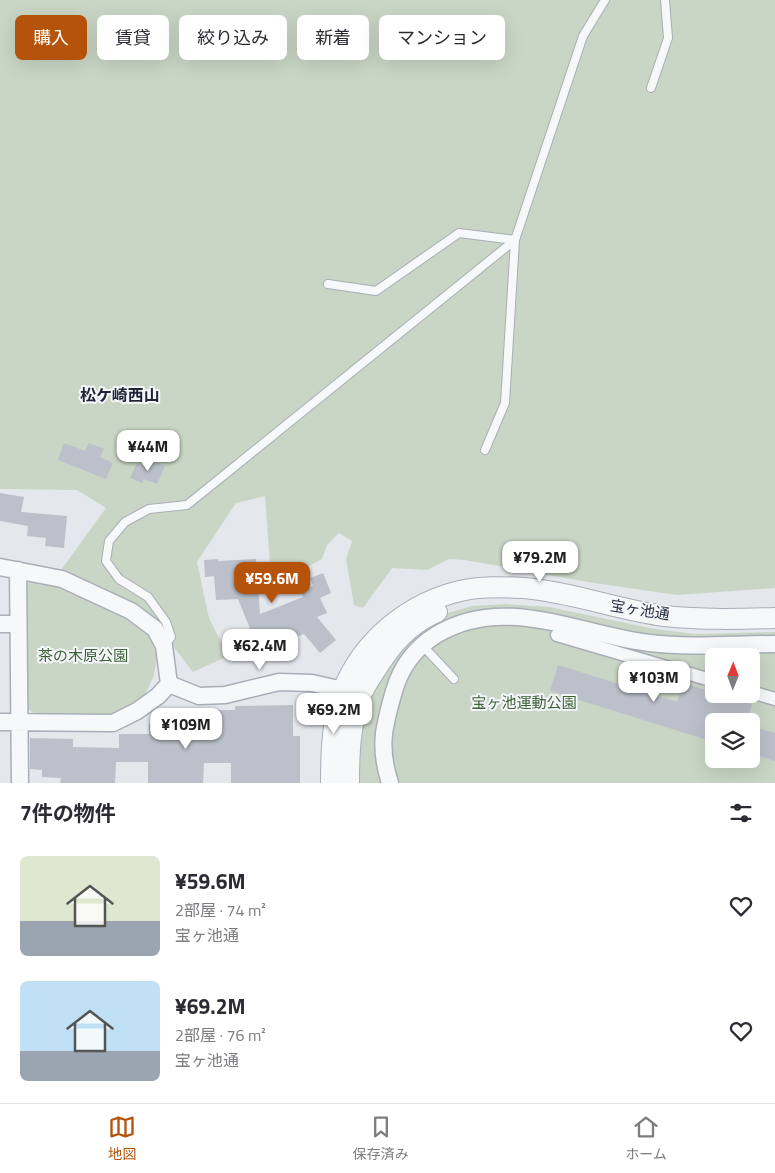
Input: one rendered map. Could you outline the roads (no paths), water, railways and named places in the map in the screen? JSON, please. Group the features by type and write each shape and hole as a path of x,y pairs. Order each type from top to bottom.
{"street":[{"path":"0,567 62,579 131,611 155,629 164,646 168,684 158,696 113,723 0,722"},
{"path":"18,570 20,783"},
{"name":"宝ヶ池通","path":"332,783 331,760 334,733 343,690 355,666 386,628 407,612 443,596 482,588 525,588 664,616 737,619 775,618"},
{"name":"宝ヶ池通","path":"349,783 352,732 361,694 399,638 415,624 435,612 475,600 526,600 550,602 652,624 693,627 775,628"},
{"path":"390,783 383,754 383,736 386,716 396,683 404,666 422,645 449,627 465,620 502,617 532,618 650,643 674,645 775,644"},
{"path":"0,624 18,624"},
{"path":"557,635 705,678"},
{"path":"168,684 199,696 225,695 279,682 312,683 343,690"},
{"path":"760,695 775,699"}],"lane":[{"path":"485,450 505,403 515,240 583,36 605,0"},
{"path":"651,88 668,38 665,0"},
{"path":"328,284 376,291 459,233 515,240"},
{"path":"164,646 170,637 166,622 148,597 118,579 106,562 109,540 125,522 149,509 187,505 515,240"},
{"path":"422,645 454,679"}],"district":[{"name":"松ケ崎西山","path":"120,395"}],"park label":[{"name":"茶の木原公園","path":"83,656"},
{"name":"宝ヶ池運動公園","path":"524,703"}]}
